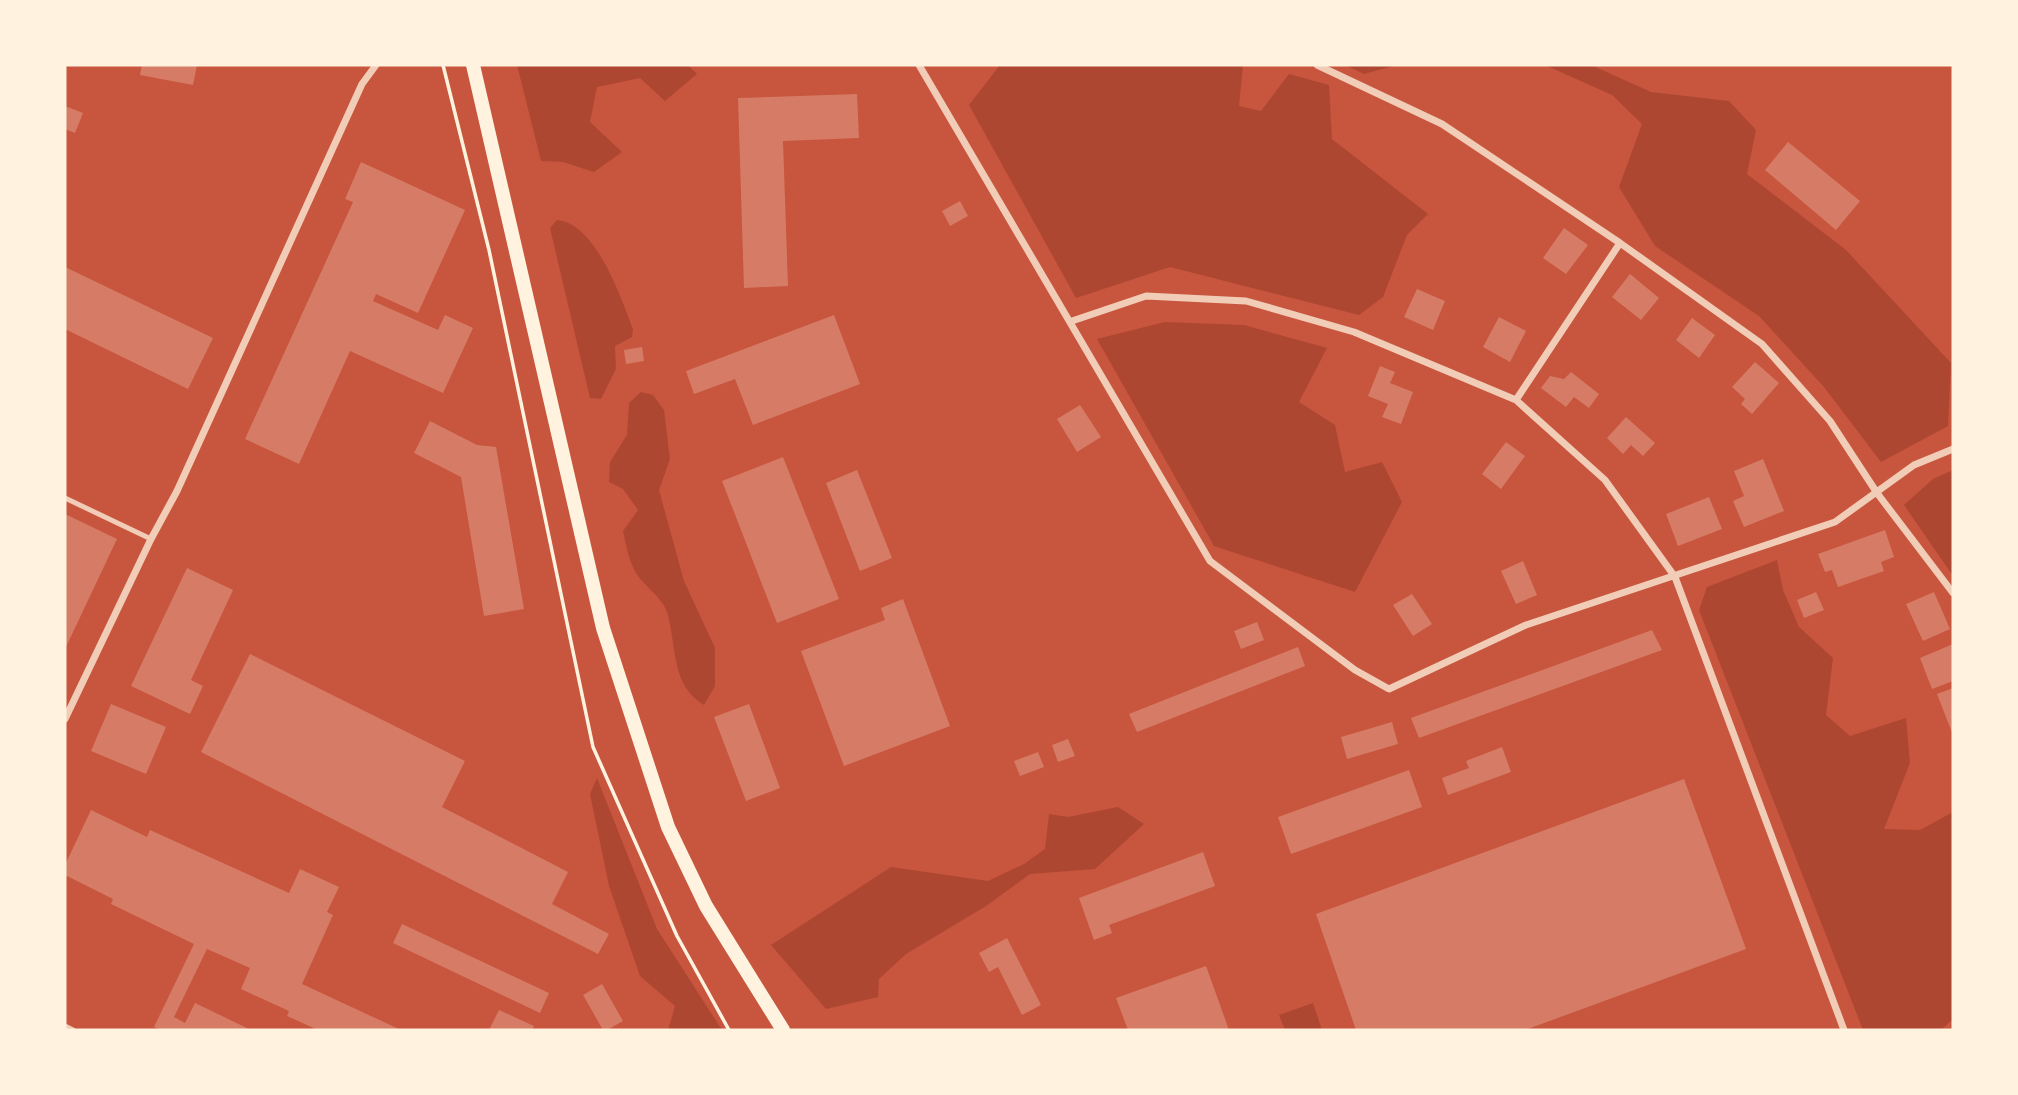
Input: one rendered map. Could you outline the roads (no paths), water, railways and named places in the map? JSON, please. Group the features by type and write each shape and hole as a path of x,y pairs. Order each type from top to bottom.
{"main road":[{"path":"473,65 607,641 668,827 706,906 783,1030"}],"street":[{"path":"65,719 151,539 177,492 362,84 376,65"},
{"path":"919,65 1072,321 1210,561 1355,670 1389,689 1526,625 1835,522 1914,465 1953,449"},
{"path":"1317,65 1442,124 1620,243 1762,344 1830,421 1877,493 1953,593"},
{"path":"1516,400 1620,243"},
{"path":"1072,321 1146,296 1246,301 1354,332 1516,400 1605,481 1675,577 1844,1030"}],"lane":[{"path":"65,498 151,539"},
{"path":"65,1027 73,1030"}]}
